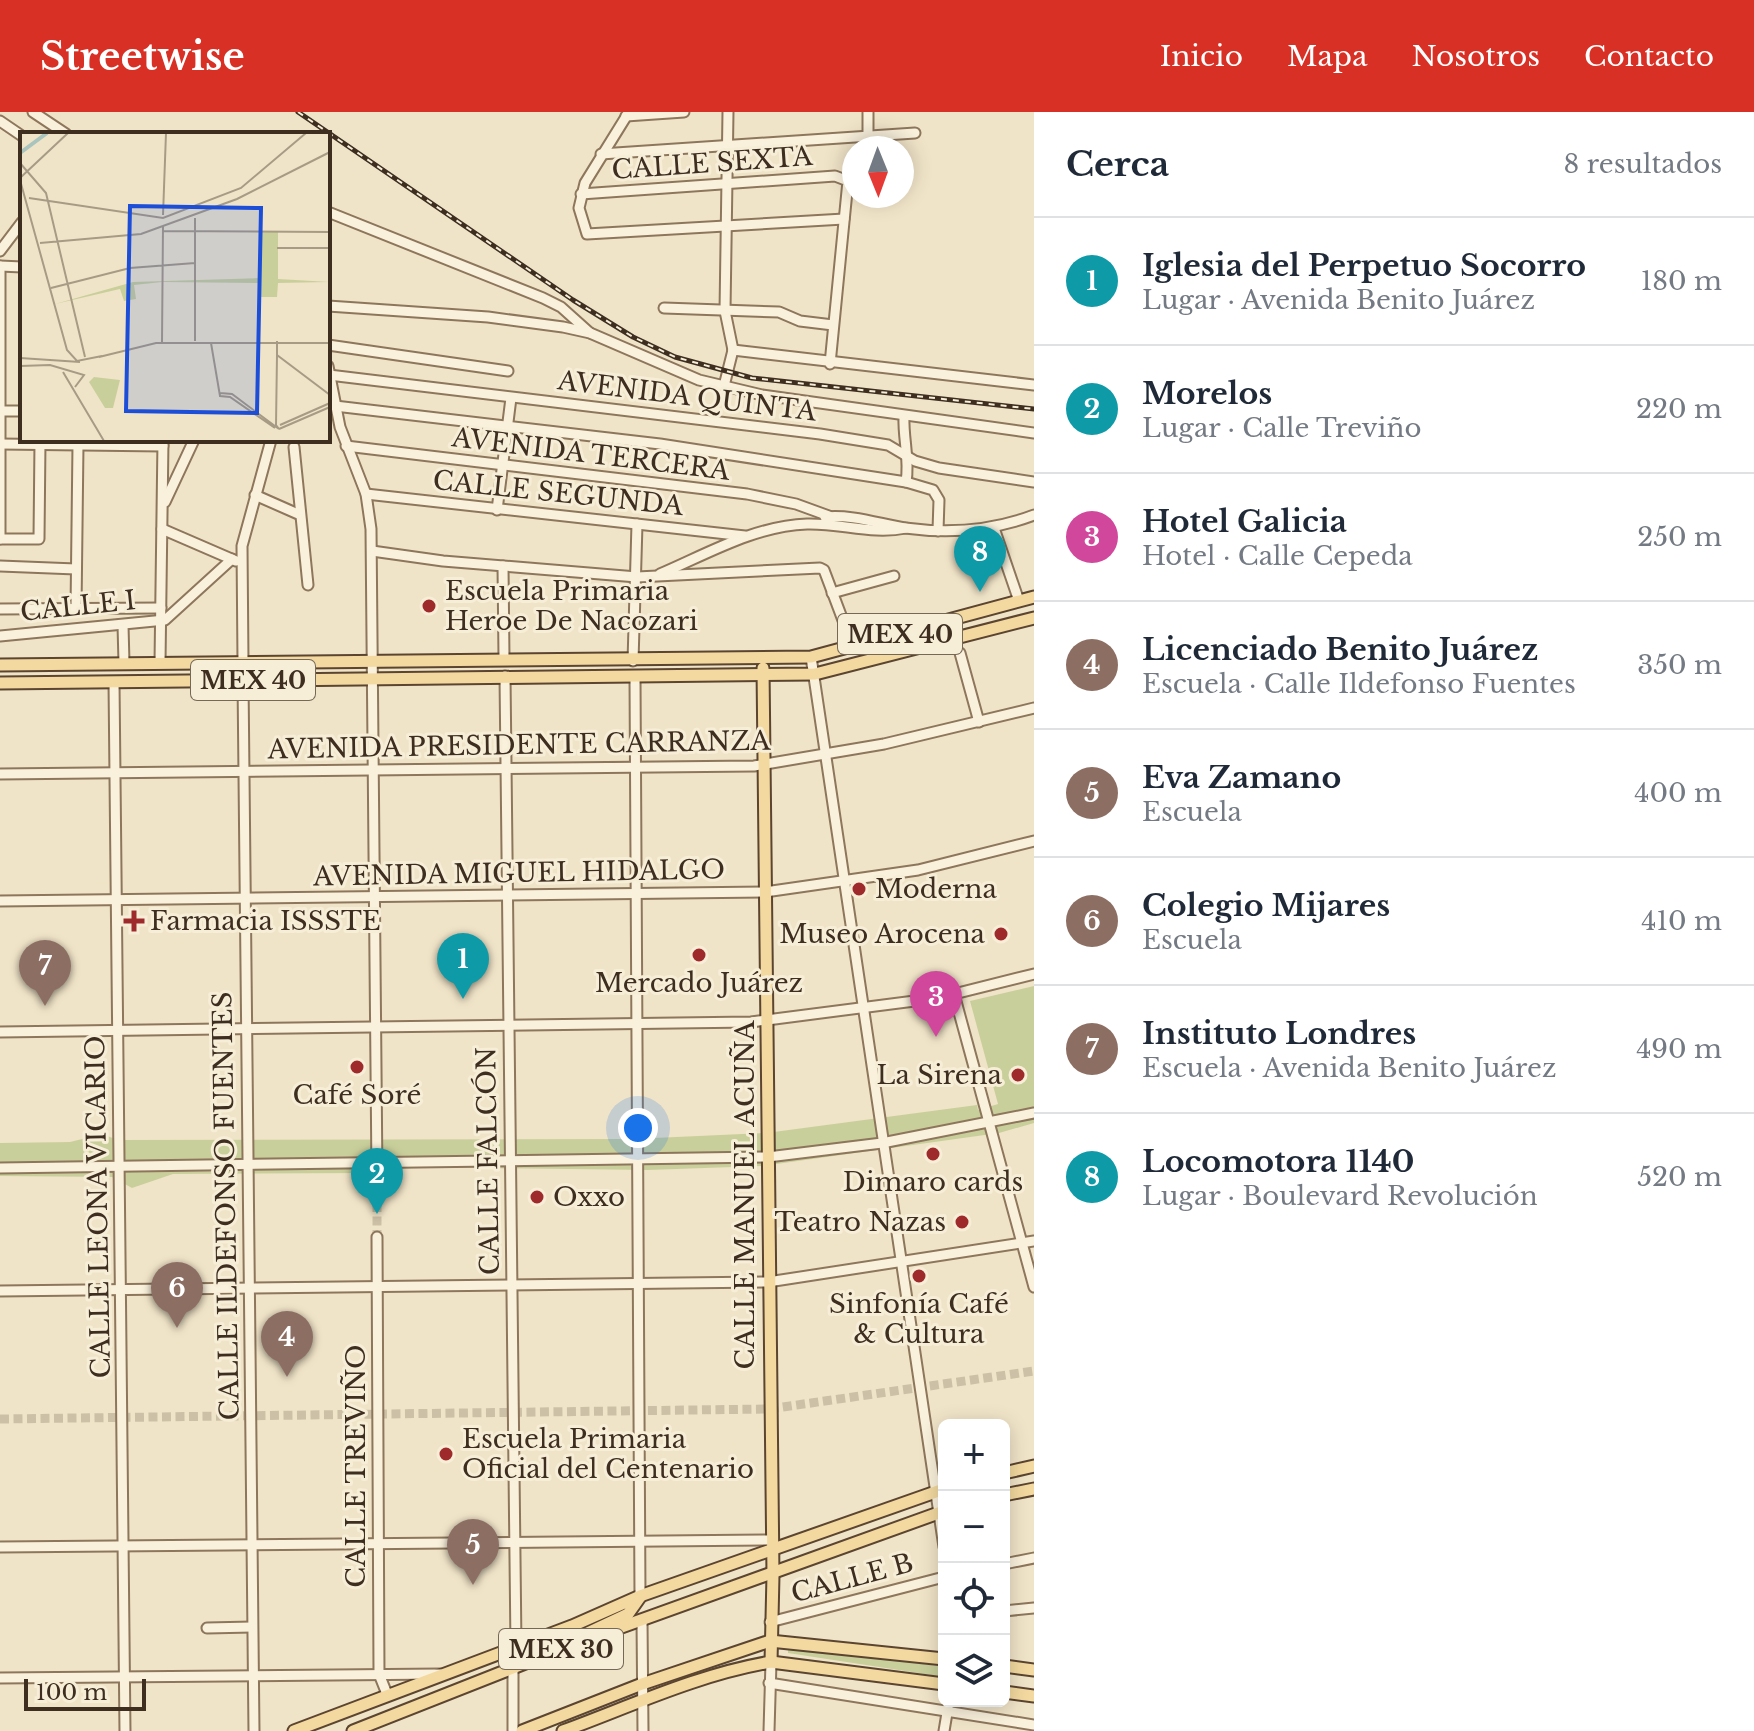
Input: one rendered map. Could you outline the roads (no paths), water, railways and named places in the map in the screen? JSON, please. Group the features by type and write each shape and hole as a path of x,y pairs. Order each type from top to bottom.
{"main road":[{"name":"MEX 40","path":"0,665 811,657 1034,597"},
{"name":"MEX 40","path":"0,683 815,674 1034,618"},
{"name":"CALLE MANUEL ACUÑA","path":"763,659 773,1575 771,1662"},
{"path":"1010,1472 1034,1466"},
{"path":"1010,1494 1034,1489"},
{"name":"MEX 30","path":"294,1731 572,1626 640,1596 772,1546 938,1490"},
{"name":"MEX 30","path":"353,1731 384,1725 513,1667 938,1513"},
{"path":"566,1647 596,1627 628,1614 640,1596"},
{"path":"522,1731 642,1684 770,1641 938,1658"},
{"path":"563,1731 743,1667 771,1662 938,1683"},
{"path":"1010,1667 1034,1670"},
{"path":"1010,1693 1034,1696"}],"street":[{"path":"33,112 51,130"},
{"path":"684,112 627,114 601,154 581,194 579,208 587,234 844,219 830,364"},
{"path":"724,386 733,350 725,311 729,228 728,112"},
{"path":"868,112 868,136 915,133"},
{"path":"0,121 20,135"},
{"path":"601,154 842,138"},
{"name":"CALLE SEXTA","path":"581,194 845,178 848,181 844,219"},
{"path":"330,213 543,298 561,307 590,333"},
{"path":"0,251 18,234"},
{"path":"20,267 0,266 0,539 36,541 40,535 40,442"},
{"path":"330,306 488,317 590,333 699,380 724,386 904,417 1034,433"},
{"path":"664,308 779,312 800,321 833,325"},
{"path":"330,345 508,371"},
{"path":"733,350 830,364 1034,385"},
{"name":"AVENIDA QUINTA","path":"330,370 511,398 820,434 888,445 908,457 961,473 1034,482"},
{"path":"330,376 346,446 366,494 372,551 377,1176"},
{"path":"497,510 511,398"},
{"path":"335,406 660,444 906,482 933,490 939,500 938,531"},
{"path":"904,417 903,443 908,457 906,482"},
{"path":"162,508 193,442"},
{"path":"243,662 236,561 270,442"},
{"path":"1,444 163,443 160,663"},
{"path":"76,609 78,445"},
{"name":"AVENIDA TERCERA","path":"346,446 747,494 796,504 829,516 906,528"},
{"path":"294,447 298,514 308,585"},
{"name":"CALLE SEGUNDA","path":"366,494 745,536"},
{"path":"255,495 298,514"},
{"path":"807,524 884,533 906,528 938,531 994,528 1034,515"},
{"path":"653,577 745,536 807,524 829,516"},
{"path":"633,661 637,524"},
{"path":"994,528 1019,601"},
{"path":"162,529 236,561"},
{"path":"372,551 637,577 822,568 853,647"},
{"path":"692,576 693,560"},
{"path":"161,620 236,561"},
{"path":"0,566 76,569"},
{"path":"503,566 504,658"},
{"path":"832,593 894,576"},
{"path":"0,609 161,608"},
{"name":"CALLE I","path":"0,636 161,620"},
{"path":"123,625 124,663"},
{"path":"960,653 979,722"},
{"path":"811,657 900,1263 938,1484"},
{"name":"CALLE FALCÓN","path":"505,676 516,1646"},
{"path":"635,677 640,1596"},
{"name":"CALLE ILDEFONSO FUENTES","path":"243,680 254,1731"},
{"name":"CALLE LEONA VICARIO","path":"114,682 125,1731"},
{"name":"AVENIDA PRESIDENTE CARRANZA","path":"0,774 635,769 764,765 826,756 1034,708"},
{"name":"AVENIDA MIGUEL HIDALGO","path":"0,901 765,892 918,870 1034,841"},
{"path":"0,1032 766,1020 954,994 1034,974"},
{"path":"954,994 1034,1287"},
{"path":"0,1168 768,1157 882,1143 1034,1113"},
{"name":"CALLE TREVIÑO","path":"377,1237 379,1674 387,1694"},
{"path":"0,1291 768,1282 1034,1241"},
{"path":"0,1547 640,1542 772,1546"},
{"path":"1009,1563 1034,1558"},
{"name":"CALLE B","path":"770,1622 938,1579"},
{"path":"1010,1610 1034,1608"},
{"path":"642,1620 643,1731"},
{"path":"207,1628 252,1627"},
{"name":"CALLE MANUEL ACUÑA","path":"769,1731 771,1662"},
{"path":"513,1667 513,1731"},
{"path":"0,1678 440,1674"},
{"path":"769,1683 938,1705"},
{"path":"944,1731 948,1707"},
{"path":"953,1707 1034,1725"}],"tunnel":[{"path":"377,1176 377,1237"},
{"path":"0,1419 769,1409 1034,1371"}],"railway":[{"path":"298,112 327,132"},
{"path":"330,134 573,300 633,337 675,357 752,378 1034,409"}],"place":[{"name":"Locomotora 1140","path":"980,592"},
{"name":"Escuela Primaria Heroe De Nacozari","path":"429,606"},
{"name":"Moderna","path":"859,889"},
{"name":"Farmacia ISSSTE","path":"134,921"},
{"name":"Museo Arocena","path":"1001,934"},
{"name":"Mercado Juárez","path":"699,955"},
{"name":"Iglesia del Perpetuo Socorro","path":"463,999"},
{"name":"Instituto Londres","path":"45,1006"},
{"name":"Hotel Galicia","path":"936,1037"},
{"name":"Café Soré","path":"357,1067"},
{"name":"La Sirena","path":"1018,1075"},
{"name":"Dimaro cards","path":"933,1154"},
{"name":"Oxxo","path":"537,1197"},
{"name":"Morelos","path":"377,1214"},
{"name":"Teatro Nazas","path":"962,1222"},
{"name":"Sinfonía Café & Cultura","path":"919,1276"},
{"name":"Colegio Mijares","path":"177,1328"},
{"name":"Licenciado Benito Juárez","path":"287,1377"},
{"name":"Escuela Primaria Oficial del Centenario","path":"446,1454"},
{"name":"Eva Zamano","path":"473,1585"}]}
